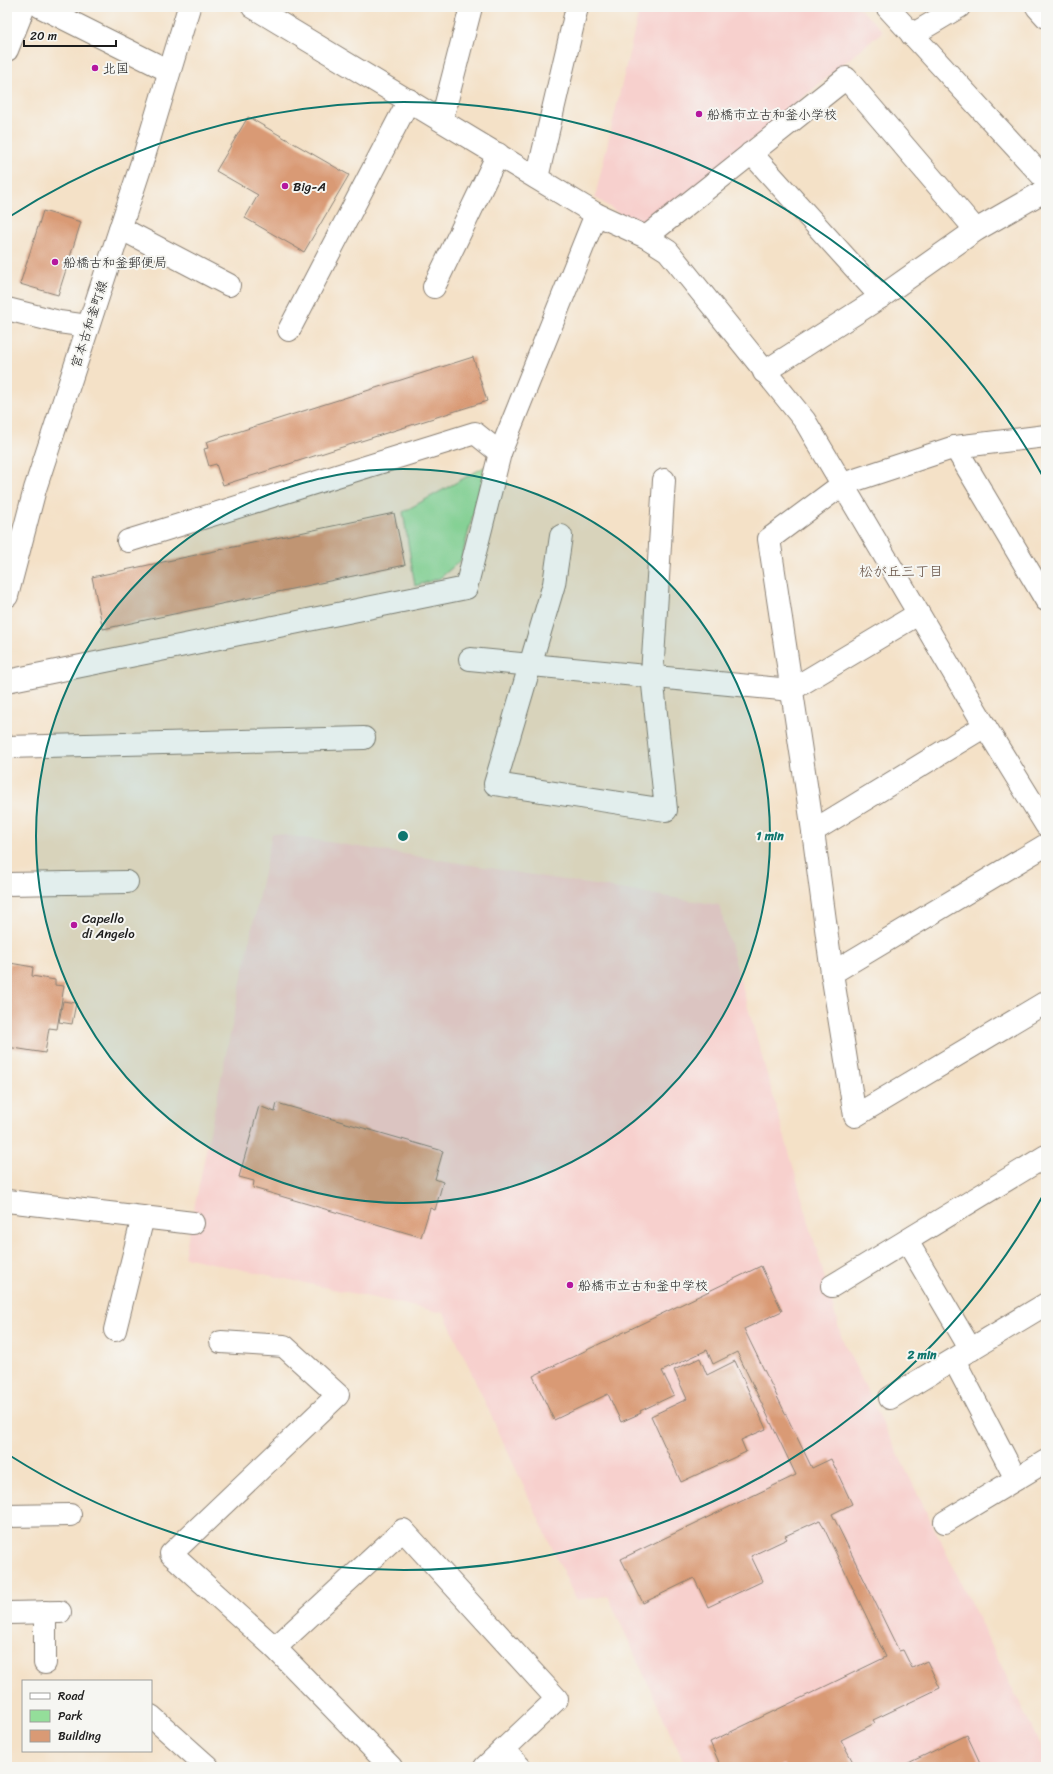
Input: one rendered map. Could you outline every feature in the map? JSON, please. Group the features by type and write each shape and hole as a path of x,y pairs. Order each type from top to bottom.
{"street":[{"path":"7,50 24,7"},
{"path":"41,7 169,70"},
{"name":"宮本古和釜町線","path":"7,596 35,489 120,228 189,7"},
{"path":"253,7 442,119 596,214 646,237 668,251 805,421 918,614 1046,825"},
{"path":"442,119 470,7"},
{"path":"537,178 577,7"},
{"path":"886,7 1046,180"},
{"path":"912,35 959,7"},
{"path":"1037,7 1046,17"},
{"path":"646,237 846,78 976,230"},
{"path":"290,330 409,100"},
{"path":"751,153 881,297"},
{"path":"434,287 498,154"},
{"path":"764,372 881,297 976,230 1046,190"},
{"path":"7,681 466,588 500,453 596,214"},
{"path":"120,228 228,285"},
{"path":"7,309 59,322 88,326"},
{"path":"128,541 475,433 500,453"},
{"path":"1046,436 955,447 843,484 769,539 791,690 814,831 832,973 855,1116 1046,1002"},
{"path":"955,447 1046,600"},
{"path":"561,536 554,584 495,784 666,810 652,675 664,480"},
{"path":"470,659 652,675 791,690 918,614"},
{"path":"814,831 985,726"},
{"path":"7,747 364,738"},
{"path":"832,973 1046,845"},
{"path":"7,884 128,882"},
{"path":"832,1286 1046,1156"},
{"path":"7,1201 193,1223"},
{"path":"115,1330 143,1217"},
{"path":"907,1241 962,1355 1016,1479"},
{"path":"890,1398 1046,1304"},
{"path":"221,1342 284,1346 338,1395 171,1554 275,1648 391,1767"},
{"path":"946,1522 1046,1460"},
{"path":"7,1516 70,1515"},
{"path":"275,1648 403,1530 557,1699 485,1767"},
{"path":"7,1613 52,1612 45,1663"},
{"path":"152,1717 208,1767"},
{"path":"503,1750 520,1767"}],"shaded area":[{"name":"船橋市立古和釜小学校","path":"640,7 858,7 883,31 654,221 628,220 595,197"},
{"name":"船橋市立古和釜中学校","path":"272,833 719,905 842,1339 1046,1757 1046,1767 686,1767 608,1596 576,1600 444,1313 184,1257"}],"green space":[{"path":"486,466 461,560 440,578 415,586 403,512"}],"building":[{"path":"248,117 349,175 304,252 245,218 258,195 216,171"},
{"path":"43,211 81,222 58,295 20,284"},
{"path":"473,357 487,401 223,485 216,464 209,466 204,449 208,448 206,442"},
{"path":"394,513 405,565 103,629 92,577"},
{"path":"10,963 33,967 32,976 55,980 55,985 64,986 57,1029 49,1028 45,1053 7,1047 7,972"},
{"path":"63,1001 76,1003 72,1024 59,1022"},
{"path":"277,1103 443,1151 435,1179 443,1182 435,1210 430,1208 421,1237 253,1188 254,1181 239,1177 259,1106 275,1112"},
{"path":"761,1266 782,1311 744,1329 812,1468 831,1459 852,1504 832,1514 899,1651 903,1650 912,1668 927,1661 940,1688 873,1720 875,1723 841,1740 853,1762 844,1767 785,1767 784,1764 778,1767 721,1767 710,1742 886,1657 820,1520 785,1536 787,1539 751,1556 763,1581 708,1607 694,1578 643,1603 621,1559 796,1475 737,1352 713,1364 707,1350 662,1371 674,1395 621,1422 608,1394 554,1420 533,1376"},
{"path":"700,1358 707,1375 735,1361 766,1429 741,1440 746,1452 681,1482 651,1416 687,1399 674,1370"},
{"path":"967,1735 982,1767 900,1767"}],"place":[{"name":"北国","path":"95,68"},
{"name":"船橋市立古和釜小学校","path":"699,114"},
{"name":"Big-A","path":"285,186"},
{"name":"船橋古和釜郵便局","path":"55,262"},
{"name":"Capello di Angelo","path":"74,925"},
{"name":"船橋市立古和釜中学校","path":"570,1285"}],"district":[{"name":"松が丘三丁目","path":"901,571"}]}
